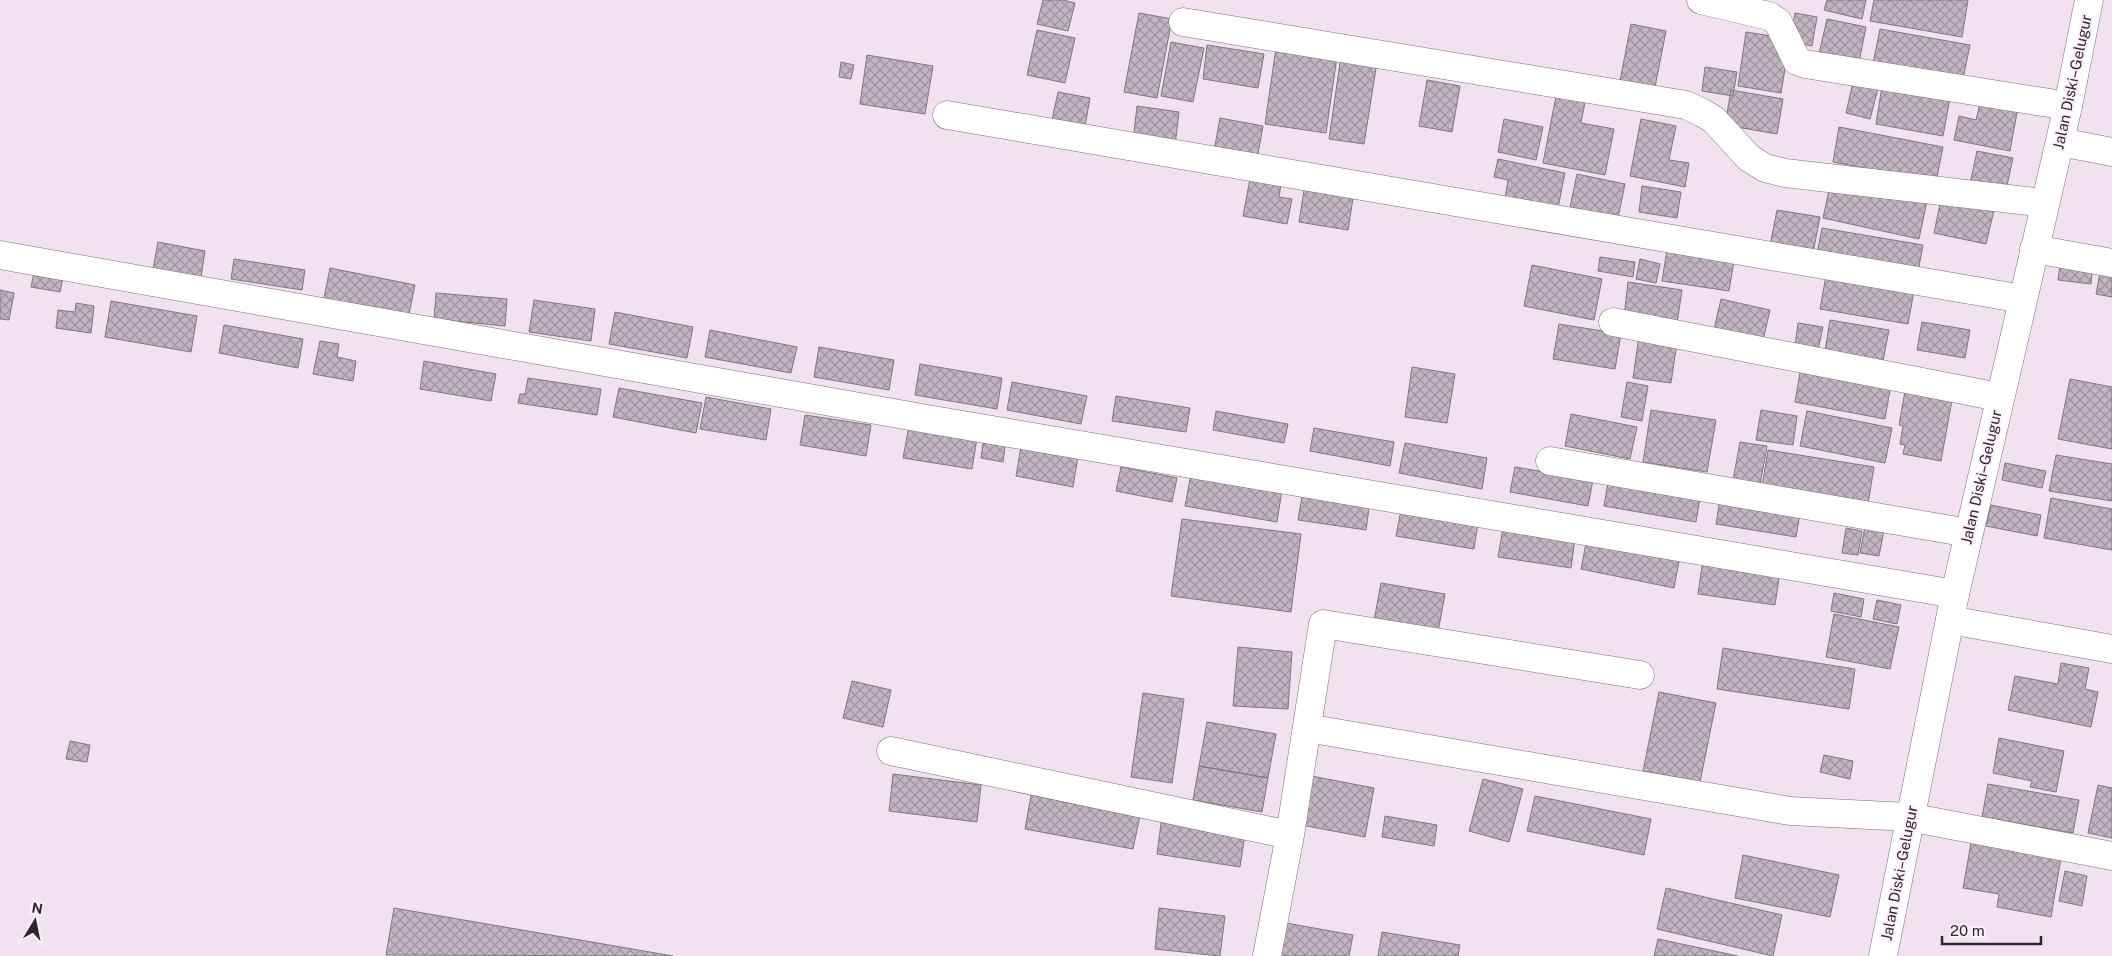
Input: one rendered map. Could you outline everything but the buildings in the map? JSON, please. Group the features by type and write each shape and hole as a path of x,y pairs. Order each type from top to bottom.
{"street":[{"path":"1701,0 1769,16 1778,22 1797,61 1805,64 2068,106"},
{"name":"Jalan Diski–Gelugur","path":"1883,956 1909,817 1953,607 1999,397 2060,142 2089,0"},
{"path":"1183,22 1686,105 1703,112 1714,120 1749,158 1765,168 1785,173 2045,203"},
{"path":"947,116 2023,298"},
{"path":"2060,142 2112,152"},
{"path":"2034,249 2112,263"},
{"path":"0,255 917,417 1953,607 2112,649"},
{"path":"1612,322 1999,397"},
{"path":"1550,460 1969,533"},
{"path":"1267,956 1290,835 1323,624 1640,675"},
{"path":"1307,728 1790,811 1909,817 2112,856"},
{"path":"891,750 1290,835"}]}
